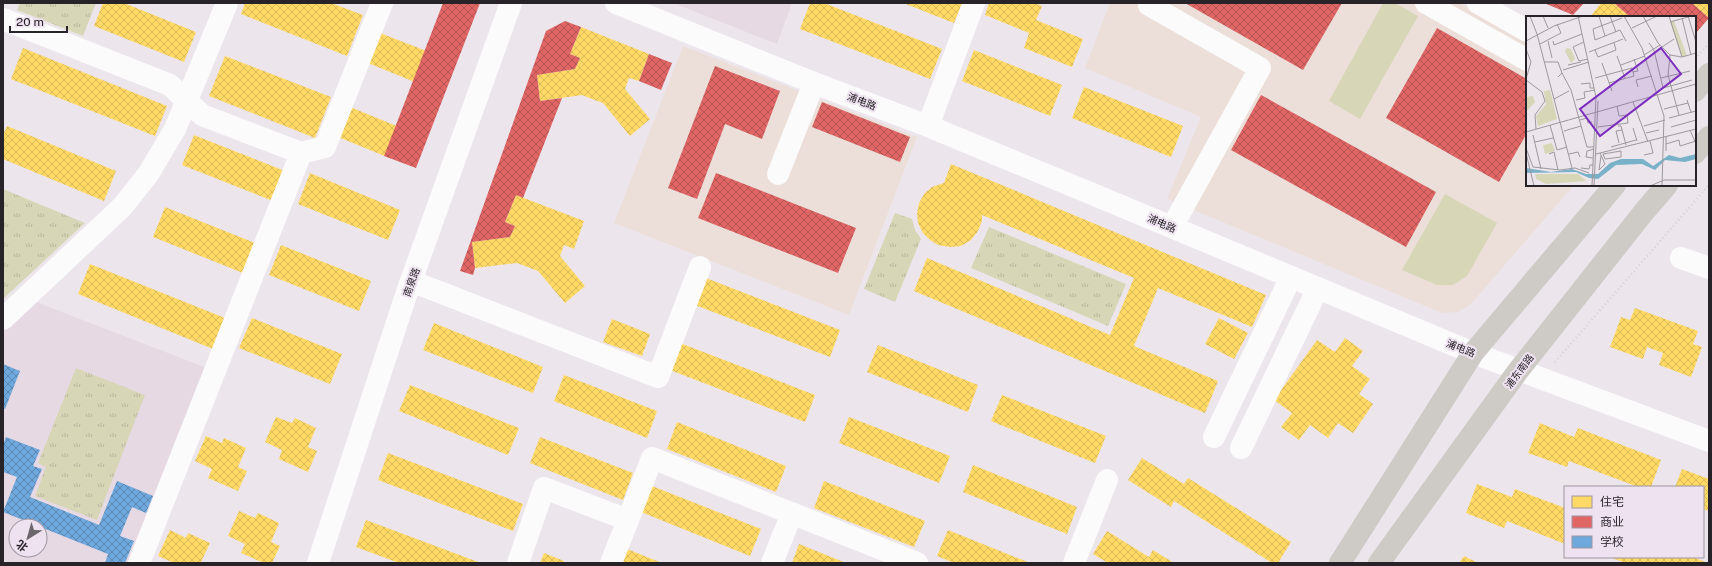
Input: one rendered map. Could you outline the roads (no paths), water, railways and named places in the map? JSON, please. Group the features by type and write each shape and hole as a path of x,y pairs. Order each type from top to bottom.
{"main road":[{"path":"1696,90 1709,74"},
{"path":"1696,152 1709,137"},
{"path":"1340,563 1473,353 1614,186"},
{"name":"浦东南路","path":"1379,563 1518,370 1643,213 1667,186"}],"street":[{"path":"3,319 123,206 149,173 175,128 227,3"},
{"path":"3,18 170,86 202,115 301,154 325,147 382,3"},
{"name":"南泉路","path":"318,563 411,281 511,3"},
{"name":"浦电路","path":"616,3 814,83 928,126 1473,353 1709,441"},
{"path":"928,126 974,3"},
{"path":"1150,3 1148,5 1260,68 1172,227"},
{"path":"1426,3 1526,59"},
{"path":"1478,3 1526,30"},
{"path":"778,174 814,83"},
{"path":"139,563 301,154"},
{"path":"1681,258 1709,268"},
{"path":"411,281 658,377 700,267"},
{"path":"1214,437 1291,277"},
{"path":"1240,448 1318,288"},
{"path":"610,563 652,458 917,563"},
{"path":"1074,563 1107,480"},
{"path":"518,563 544,488 628,520"},
{"path":"772,563 792,513"}]}
